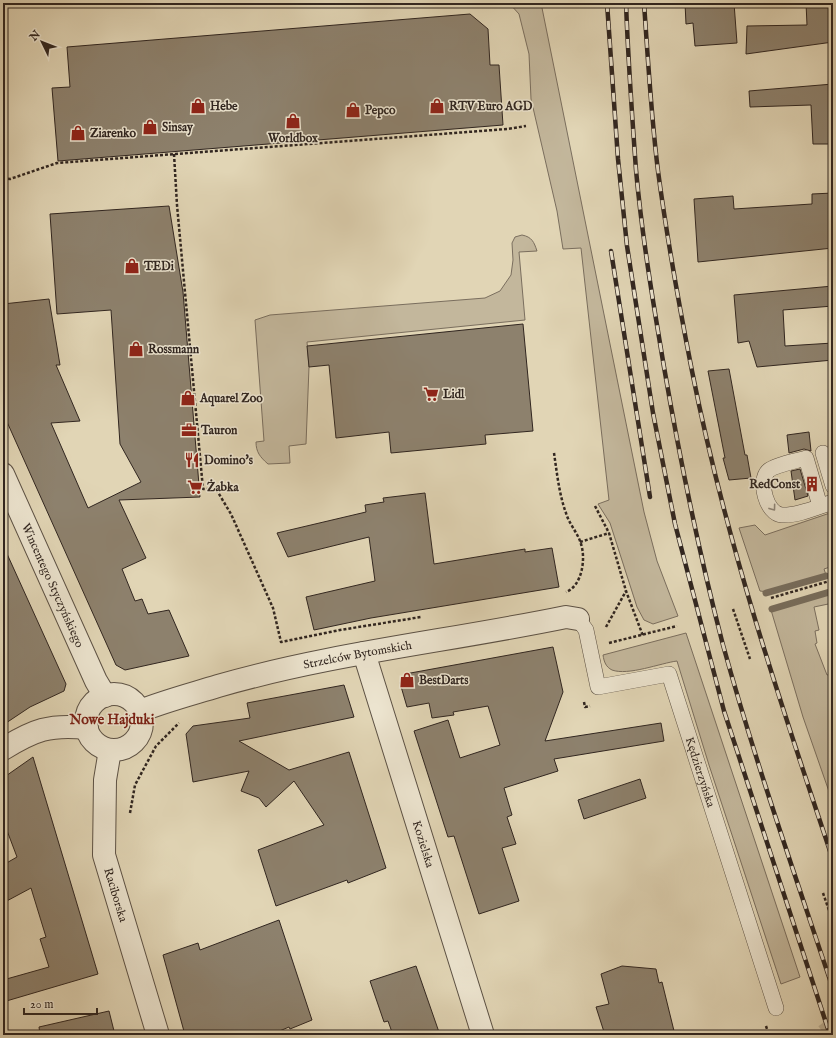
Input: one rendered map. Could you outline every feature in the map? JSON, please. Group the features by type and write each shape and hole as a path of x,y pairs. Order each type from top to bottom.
{"street":[{"name":"Wincentego Styczyńskiego","path":"3,474 96,681 105,696"},
{"name":"Strzelców Bytomskich","path":"140,711 173,699 257,675 364,653 566,617 578,618"},
{"name":"Kozielska","path":"364,653 483,1035"},
{"path":"115,694 126,696 134,702 140,711 143,721 141,731 137,740 129,746 119,750 110,750 99,746 91,739 87,728 87,715 93,703 105,696 115,694"},
{"path":"3,749 27,734 49,727 71,726 87,728"},
{"name":"Raciborska","path":"110,750 105,780 104,855 158,1035"}],"lane":[{"path":"823,453 833,486"},
{"name":"Kędzierzyńska","path":"578,618 586,630 598,687 669,674 776,1008"}],"path":[{"path":"3,178 10,179 57,163 507,129 526,126"},
{"path":"174,154 177,206 203,489 216,489 231,514 272,608 281,642 311,636"},
{"path":"554,453 566,515 580,542 582,565 579,580 573,589 563,593"},
{"path":"595,506 609,533 626,591 643,636"},
{"path":"580,542 609,533"},
{"path":"771,598 833,580"},
{"path":"605,629 626,591"},
{"path":"733,609 750,659"},
{"path":"602,645 643,636 677,626"},
{"path":"607,636 609,643"},
{"path":"583,700 585,707 592,706"},
{"path":"129,817 135,785 156,746 182,719"},
{"path":"823,893 833,922"},
{"path":"764,1020 769,1035"}],"shaded area":[{"path":"509,3 541,3 644,512 657,561 678,616 653,624 644,620 637,607 610,523 598,504 609,500 581,248 563,249 557,211 531,99 529,54 519,14"},
{"path":"522,235 532,240 537,251 519,252 525,320 307,342 309,367 306,444 289,446 290,463 268,464 263,459 256,446 256,442 264,441 255,320 270,315 485,298 500,291 511,275 513,260 512,243 515,237"},
{"path":"833,512 833,566 824,569 826,575 768,592 760,591 739,528 755,525 765,535"},
{"path":"833,592 833,603 814,607 819,630 815,631 817,643 815,644 827,675 833,674 833,803 803,717 771,610"},
{"path":"686,633 800,977 781,984 709,765 677,661 635,670 619,671 610,669 604,660 603,655"}],"building":[{"path":"685,3 734,3 737,43 695,46 693,23 686,24"},
{"path":"806,3 833,3 833,42 746,54 747,26 807,25"},
{"path":"470,14 488,29 490,65 499,65 503,125 58,161 52,88 70,87 67,47"},
{"path":"833,84 833,144 813,144 811,105 750,107 749,91"},
{"path":"833,193 833,248 698,262 694,199 733,196 734,209 812,204 812,194"},
{"path":"169,206 183,292 200,497 119,500 146,558 122,569 135,601 142,599 148,614 169,610 189,656 125,670 116,665 3,413 3,304 49,299 60,365 56,365 80,421 51,423 88,508 141,482 120,444 111,310 57,314 50,214"},
{"path":"833,286 833,306 783,310 785,346 833,343 833,360 757,367 749,341 738,343 734,295"},
{"name":"Lidl","path":"523,324 533,431 485,435 486,444 391,453 389,432 336,438 329,365 309,367 307,346"},
{"path":"729,369 745,455 747,455 751,478 729,480 723,458 725,458 708,371"},
{"path":"809,432 811,451 804,449 789,453 787,435"},
{"path":"800,469 808,496 795,500 791,471"},
{"path":"425,493 434,564 525,549 525,552 552,548 559,587 371,618 314,630 306,597 375,581 369,537 288,557 277,533 366,512 365,505 384,502 383,498"},
{"path":"3,545 66,684 64,691 30,707 3,725"},
{"path":"553,647 563,692 545,741 661,723 664,741 554,759 558,771 504,788 512,815 507,817 516,844 502,848 519,901 479,914 454,836 448,837 414,731 448,720 460,758 500,745 488,706 453,712 454,715 432,718 429,703 407,707 400,683 405,674"},
{"path":"344,685 354,717 239,741 289,770 349,752 386,868 348,883 347,880 276,906 258,850 324,825 294,781 266,807 259,798 241,791 249,771 193,782 186,734 193,726 250,718 247,703"},
{"path":"33,757 98,974 3,1002 3,980 49,967 40,939 46,937 31,888 3,903 3,865 17,857 3,820 3,778"},
{"path":"640,779 646,798 584,819 578,800"},
{"path":"279,920 312,1020 270,1035 185,1035 163,955 198,943 200,950"},
{"path":"416,966 440,1035 393,1035 388,1021 384,1022 370,981"},
{"path":"622,966 656,969 659,983 662,982 675,1035 605,1035 596,1007 609,1004 601,974"},
{"path":"109,1011 115,1035 40,1035 39,1027"}],"waterway":[{"path":"766,593 826,576"},
{"path":"772,609 833,591"}],"tunnel":[{"path":"825,1035 833,1029"}],"railway":[{"path":"607,3 618,159 627,246 653,413 675,524 724,711 830,1035"},
{"path":"626,3 633,129 641,219 664,367 690,506 714,610 748,732 833,989"},
{"path":"644,3 653,129 658,171 682,321 705,433 737,557 773,679 833,860"},
{"path":"611,251 650,497"}],"place":[{"name":"Hebe","path":"198,106"},
{"name":"RTV Euro AGD","path":"437,106"},
{"name":"Pepco","path":"353,110"},
{"name":"Worldbox","path":"293,121"},
{"name":"Sinsay","path":"150,127"},
{"name":"Ziarenko","path":"78,133"},
{"name":"TEDi","path":"132,266"},
{"name":"Rossmann","path":"136,349"},
{"name":"Lidl","path":"431,394"},
{"name":"Aquarel Zoo","path":"188,398"},
{"name":"Tauron","path":"189,430"},
{"name":"Domino's","path":"192,460"},
{"name":"RedConst","path":"812,484"},
{"name":"Żabka","path":"195,487"},
{"name":"BestDarts","path":"407,680"}],"district":[{"name":"Nowe Hajduki","path":"112,720"}]}
